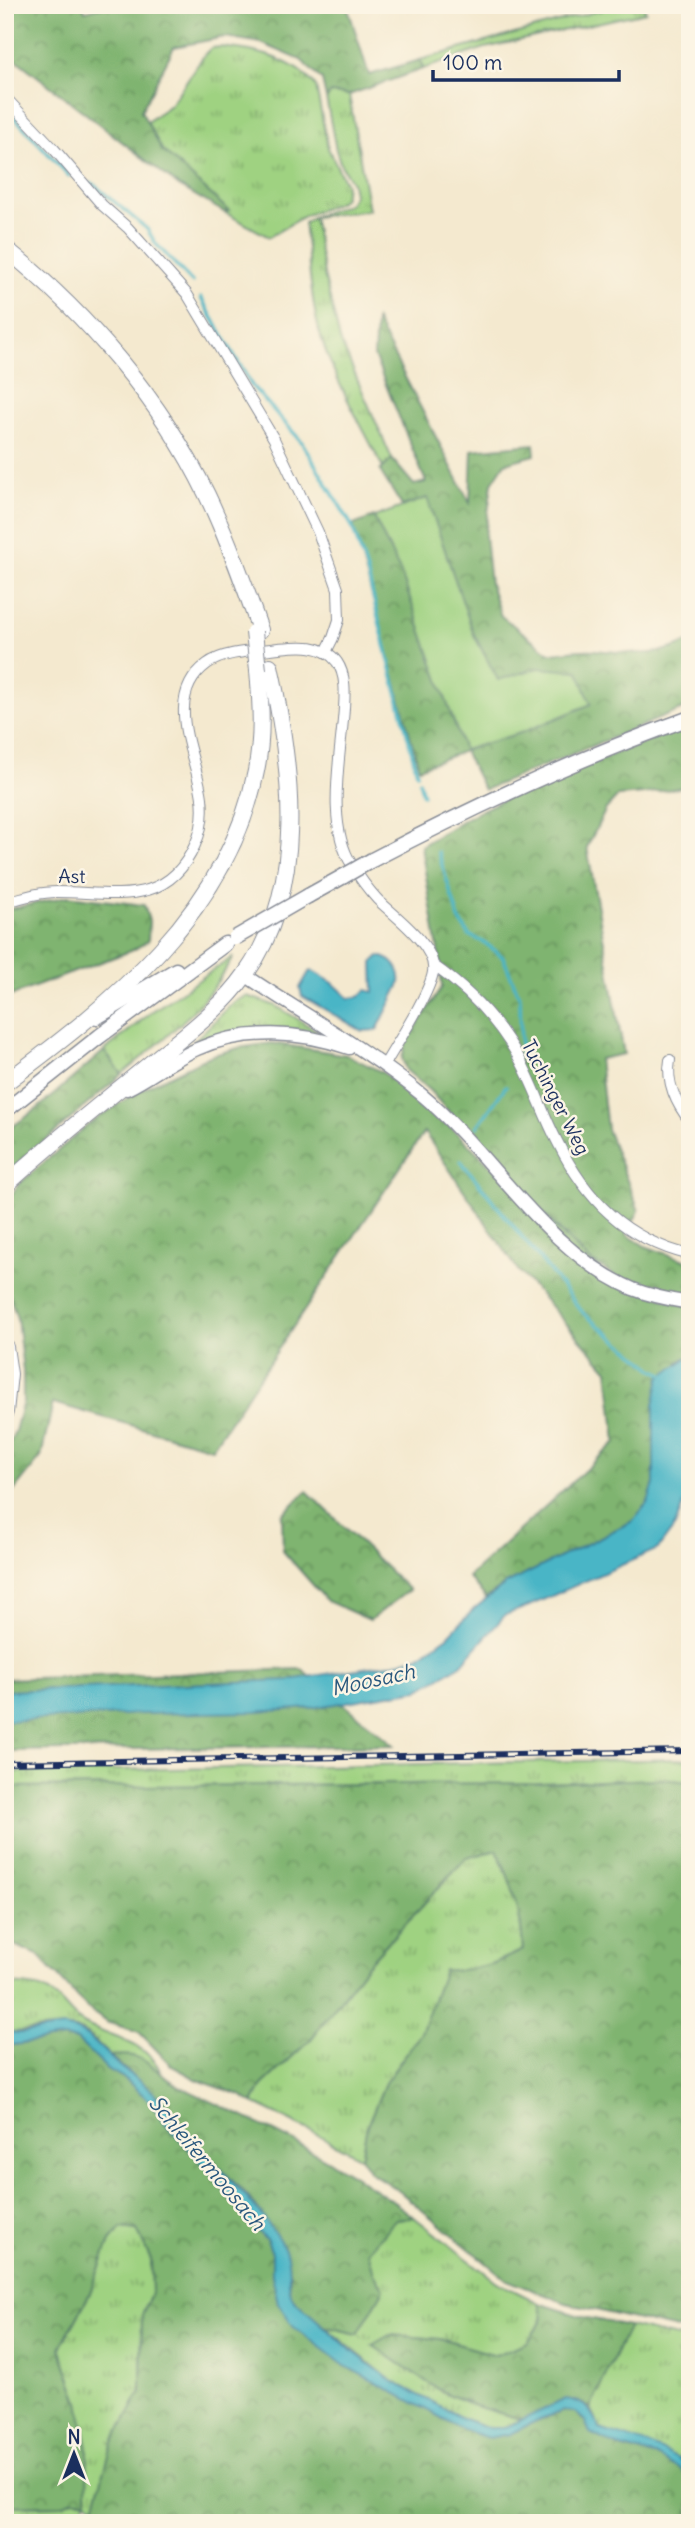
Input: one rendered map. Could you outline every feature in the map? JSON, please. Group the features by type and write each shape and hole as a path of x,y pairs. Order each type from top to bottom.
{"main road":[{"path":"5,248 75,310 131,375 157,411 206,492 232,551 249,599 264,668 283,728 289,818 279,907 245,975 218,1005 188,1032 5,1186"},
{"path":"66,1038 149,964 168,943 194,912 231,847 256,771 264,668"},
{"path":"5,1083 66,1038 145,987 372,860 528,782 625,741 690,718"},
{"path":"5,1111 100,1036 230,941"},
{"path":"5,1347 9,1374 5,1412"}],"street":[{"path":"5,97 187,294 274,439 306,504 338,589 340,611 334,638 326,652 340,668 345,690 337,817 342,844 348,859 367,888 424,945 433,965 428,986 384,1066"},
{"name":"Ast","path":"5,903 40,893 138,894 160,885 174,874 191,853 201,831 202,800 184,717 187,693 198,672 209,663 225,656 302,646 326,652"},
{"name":"Tuchinger Weg","path":"433,965 474,996 500,1029 519,1058 556,1140 579,1180 593,1197 622,1227 670,1250 690,1255"},
{"path":"245,975 384,1066 437,1109 574,1252 615,1280 635,1289 690,1303"},
{"path":"113,1095 143,1081 197,1049 253,1034 315,1039 345,1046 369,1056"},
{"path":"670,1060 668,1072 671,1086 690,1121"}],"green space":[{"path":"5,5 83,5 85,11 108,5 347,5 369,75 420,60 423,69 349,95 331,93 326,98 322,80 301,60 261,43 225,37 174,47 141,111 162,150 229,211 224,212 179,186 5,51"},
{"path":"619,5 644,5 646,12 485,48 423,69 420,60"},
{"path":"221,47 273,57 307,77 316,87 328,148 346,185 344,198 337,203 304,216 269,237 224,212 228,211 162,150 147,122 170,105 205,54 211,48"},
{"path":"331,93 349,95 369,210 313,217 349,204 354,195 352,183 336,150 326,98"},
{"path":"313,217 340,340 392,459 383,468 339,382 319,330 304,223"},
{"path":"376,321 470,503 472,450 534,444 535,455 505,463 492,483 485,536 490,584 501,616 550,653 589,650 654,653 690,641 690,706 484,790 464,751 419,768 353,525 374,517 401,573 464,750 523,732 591,704 538,668 498,681 474,635 427,498 402,506 380,471 392,459 414,485 426,482 374,356"},
{"path":"427,498 474,635 498,680 538,668 578,671 591,704 523,732 464,750 401,573 374,517"},
{"path":"690,725 690,786 618,796 606,809 587,847 624,1054 599,1059 607,1129 639,1211 626,1234 645,1246 690,1262 690,1299 634,1287 589,1260 501,1170 430,1091 406,1070 402,1058 406,1043 442,987 421,846 470,816 531,786"},
{"path":"68,896 144,905 149,921 148,941 133,950 5,998 5,910"},
{"path":"233,957 198,1006 169,1035 122,1074 104,1051 154,1010"},
{"path":"247,996 276,1006 319,1032 255,1028 193,1042 234,1002"},
{"path":"272,1043 347,1055 382,1072 435,1112 611,1281 690,1307 690,1356 680,1361 654,1405 654,1484 648,1502 633,1521 506,1584 486,1598 468,1577 616,1442 608,1370 518,1270 424,1132 212,1448 53,1403 41,1457 5,1502 5,1453 15,1431 23,1401 23,1371 17,1318 5,1283 5,1204 19,1184 89,1124 138,1091 210,1056"},
{"path":"104,1051 122,1074 5,1176 5,1132 37,1109"},
{"path":"307,1491 409,1590 370,1620 327,1601 283,1551 282,1515"},
{"path":"301,1669 394,1745 5,1751 5,1679"},
{"path":"690,1759 690,1782 661,1779 539,1783 5,1787 5,1772"},
{"path":"661,1779 690,1782 690,2332 566,2303 507,2280 399,2191 370,2172 361,2158 367,2126 385,2083 421,2033 444,1970 485,1966 523,1950 515,1898 497,1850 466,1858 366,1966 311,2039 262,2085 253,2103 172,2066 139,2032 106,2022 86,2007 38,1955 5,1941 5,1787 539,1783"},
{"path":"497,1850 516,1898 523,1950 485,1966 444,1971 421,2033 385,2083 367,2126 361,2158 253,2103 262,2085 311,2039 366,1966 466,1858"},
{"path":"5,1985 29,1986 48,1992 86,2025 145,2052 161,2073 132,2056 110,2056 80,2030 53,2028 5,2032"},
{"path":"63,2038 77,2040 106,2068 125,2079 151,2102 166,2124 208,2169 249,2223 267,2240 272,2253 272,2275 295,2328 488,2438 564,2411 575,2412 617,2446 658,2457 681,2470 690,2480 690,2523 109,2523 100,2520 94,2506 113,2442 141,2392 142,2315 152,2291 151,2260 137,2230 121,2228 110,2241 89,2295 60,2348 79,2402 88,2448 87,2500 73,2500 63,2505 5,2506 5,2046"},
{"path":"129,2055 145,2061 181,2087 272,2130 330,2162 414,2217 396,2219 368,2251 374,2274 384,2289 358,2334 323,2326 294,2300 289,2292 290,2275 263,2216 199,2146 166,2105 110,2056"},
{"path":"414,2217 497,2282 539,2303 543,2318 528,2342 496,2355 440,2339 390,2335 373,2345 475,2406 524,2420 504,2428 489,2428 462,2418 392,2381 324,2326 358,2334 383,2289 374,2274 368,2251 396,2219"},
{"path":"121,2228 137,2230 151,2260 152,2291 142,2315 141,2392 113,2442 98,2511 100,2520 109,2523 74,2523 89,2517 94,2506 87,2500 81,2512 64,2519 44,2520 5,2514 5,2506 63,2505 73,2500 87,2499 79,2402 60,2348 89,2295 110,2241"},
{"path":"539,2303 583,2317 629,2326 590,2408 575,2400 557,2403 524,2420 475,2406 439,2390 372,2345 390,2335 440,2339 496,2355 528,2342 543,2318"},
{"path":"629,2326 690,2340 690,2468 679,2459 600,2429 590,2408"}],"water":[{"path":"379,956 396,965 400,984 377,1030 362,1031 302,996 300,988 309,972 313,971 333,983 349,998 359,997 366,990 374,992 373,962"},
{"name":"Moosach","path":"690,1356 690,1397 686,1428 689,1490 675,1526 658,1549 505,1615 461,1665 418,1690 312,1708 5,1721 5,1691 289,1680 395,1663 421,1655 448,1636 475,1608 506,1584 633,1521 648,1502 654,1484 654,1405 660,1377"},
{"name":"Schleifermoosach","path":"64,2027 87,2036 157,2096 273,2230 286,2251 294,2300 392,2381 462,2418 489,2428 504,2428 566,2399 573,2400 588,2408 600,2429 670,2454 690,2468 690,2480 681,2470 658,2457 617,2446 590,2433 585,2421 575,2412 564,2411 510,2434 488,2438 464,2430 345,2366 295,2328 278,2303 272,2275 272,2253 267,2240 249,2223 208,2169 166,2124 151,2102 125,2079 106,2068 77,2040 63,2038 5,2046 5,2032 22,2033"}],"waterway":[{"path":"5,107 69,176"},
{"path":"92,183 147,229 156,244 192,282"},
{"path":"201,298 252,386 301,441 352,526 366,568 417,773"},
{"path":"419,781 423,795"},
{"path":"438,852 459,919 469,935 503,957 520,998 521,1055"},
{"path":"477,1127 506,1086"},
{"path":"461,1161 584,1314 655,1370 666,1375"}],"railway":[{"path":"5,1763 690,1751"}]}
